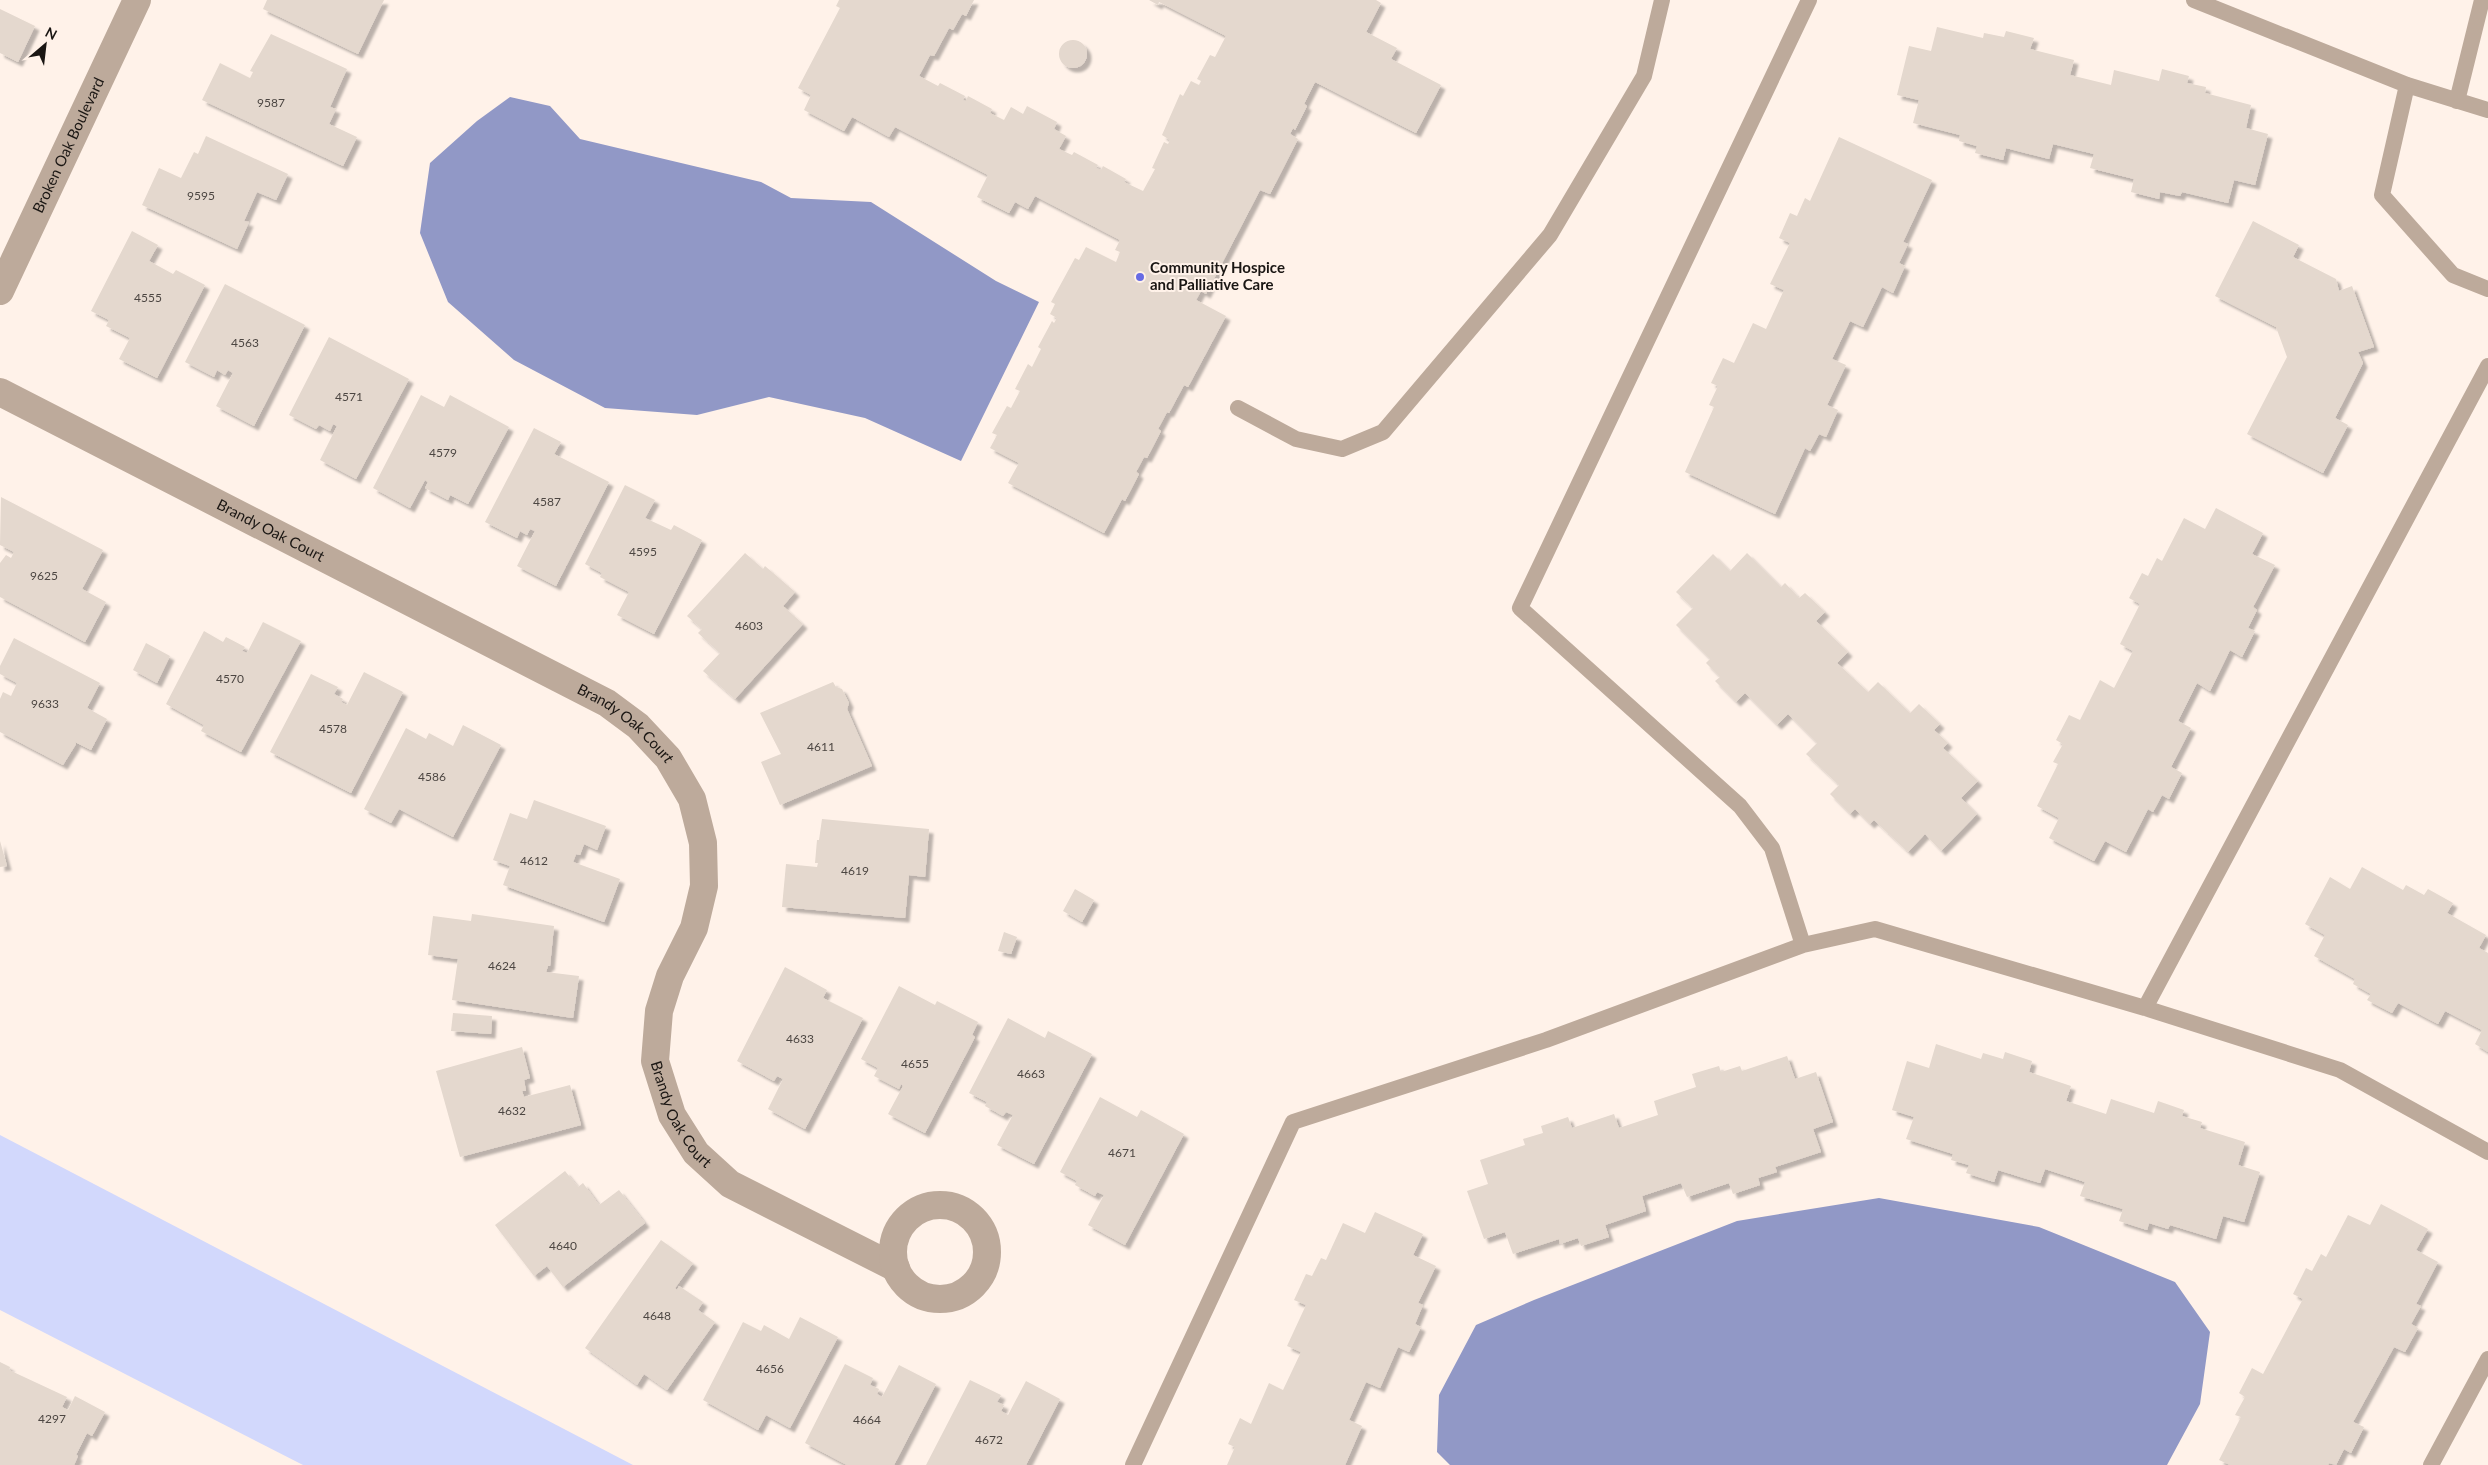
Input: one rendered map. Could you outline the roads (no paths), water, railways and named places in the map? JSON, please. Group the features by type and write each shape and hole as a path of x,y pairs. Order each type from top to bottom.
{"street":[{"name":"Broken Oak Boulevard","path":"0,291 137,0"},
{"name":"Brandy Oak Court","path":"0,392 598,699 638,726 668,758 692,799 704,843 704,886 694,928 670,976 659,1011 655,1061 672,1115 696,1153 730,1184 896,1268"}],"lane":[{"path":"1238,408 1296,439 1342,449 1383,432 1550,235 1644,76 1662,0"},
{"path":"1803,945 1772,848 1740,806 1520,608 1809,0"},
{"path":"2194,0 2407,85 2488,110"},
{"path":"2457,101 2482,0"},
{"path":"2407,85 2382,195 2453,275 2488,289"},
{"path":"2145,1008 2488,366"},
{"path":"1133,1465 1293,1122 1546,1040 1803,945 1876,930 2145,1008 2340,1070 2488,1152"},
{"path":"2431,1465 2488,1359"}],"place":[{"name":"Community Hospice and Palliative Care","path":"1140,277"}]}
